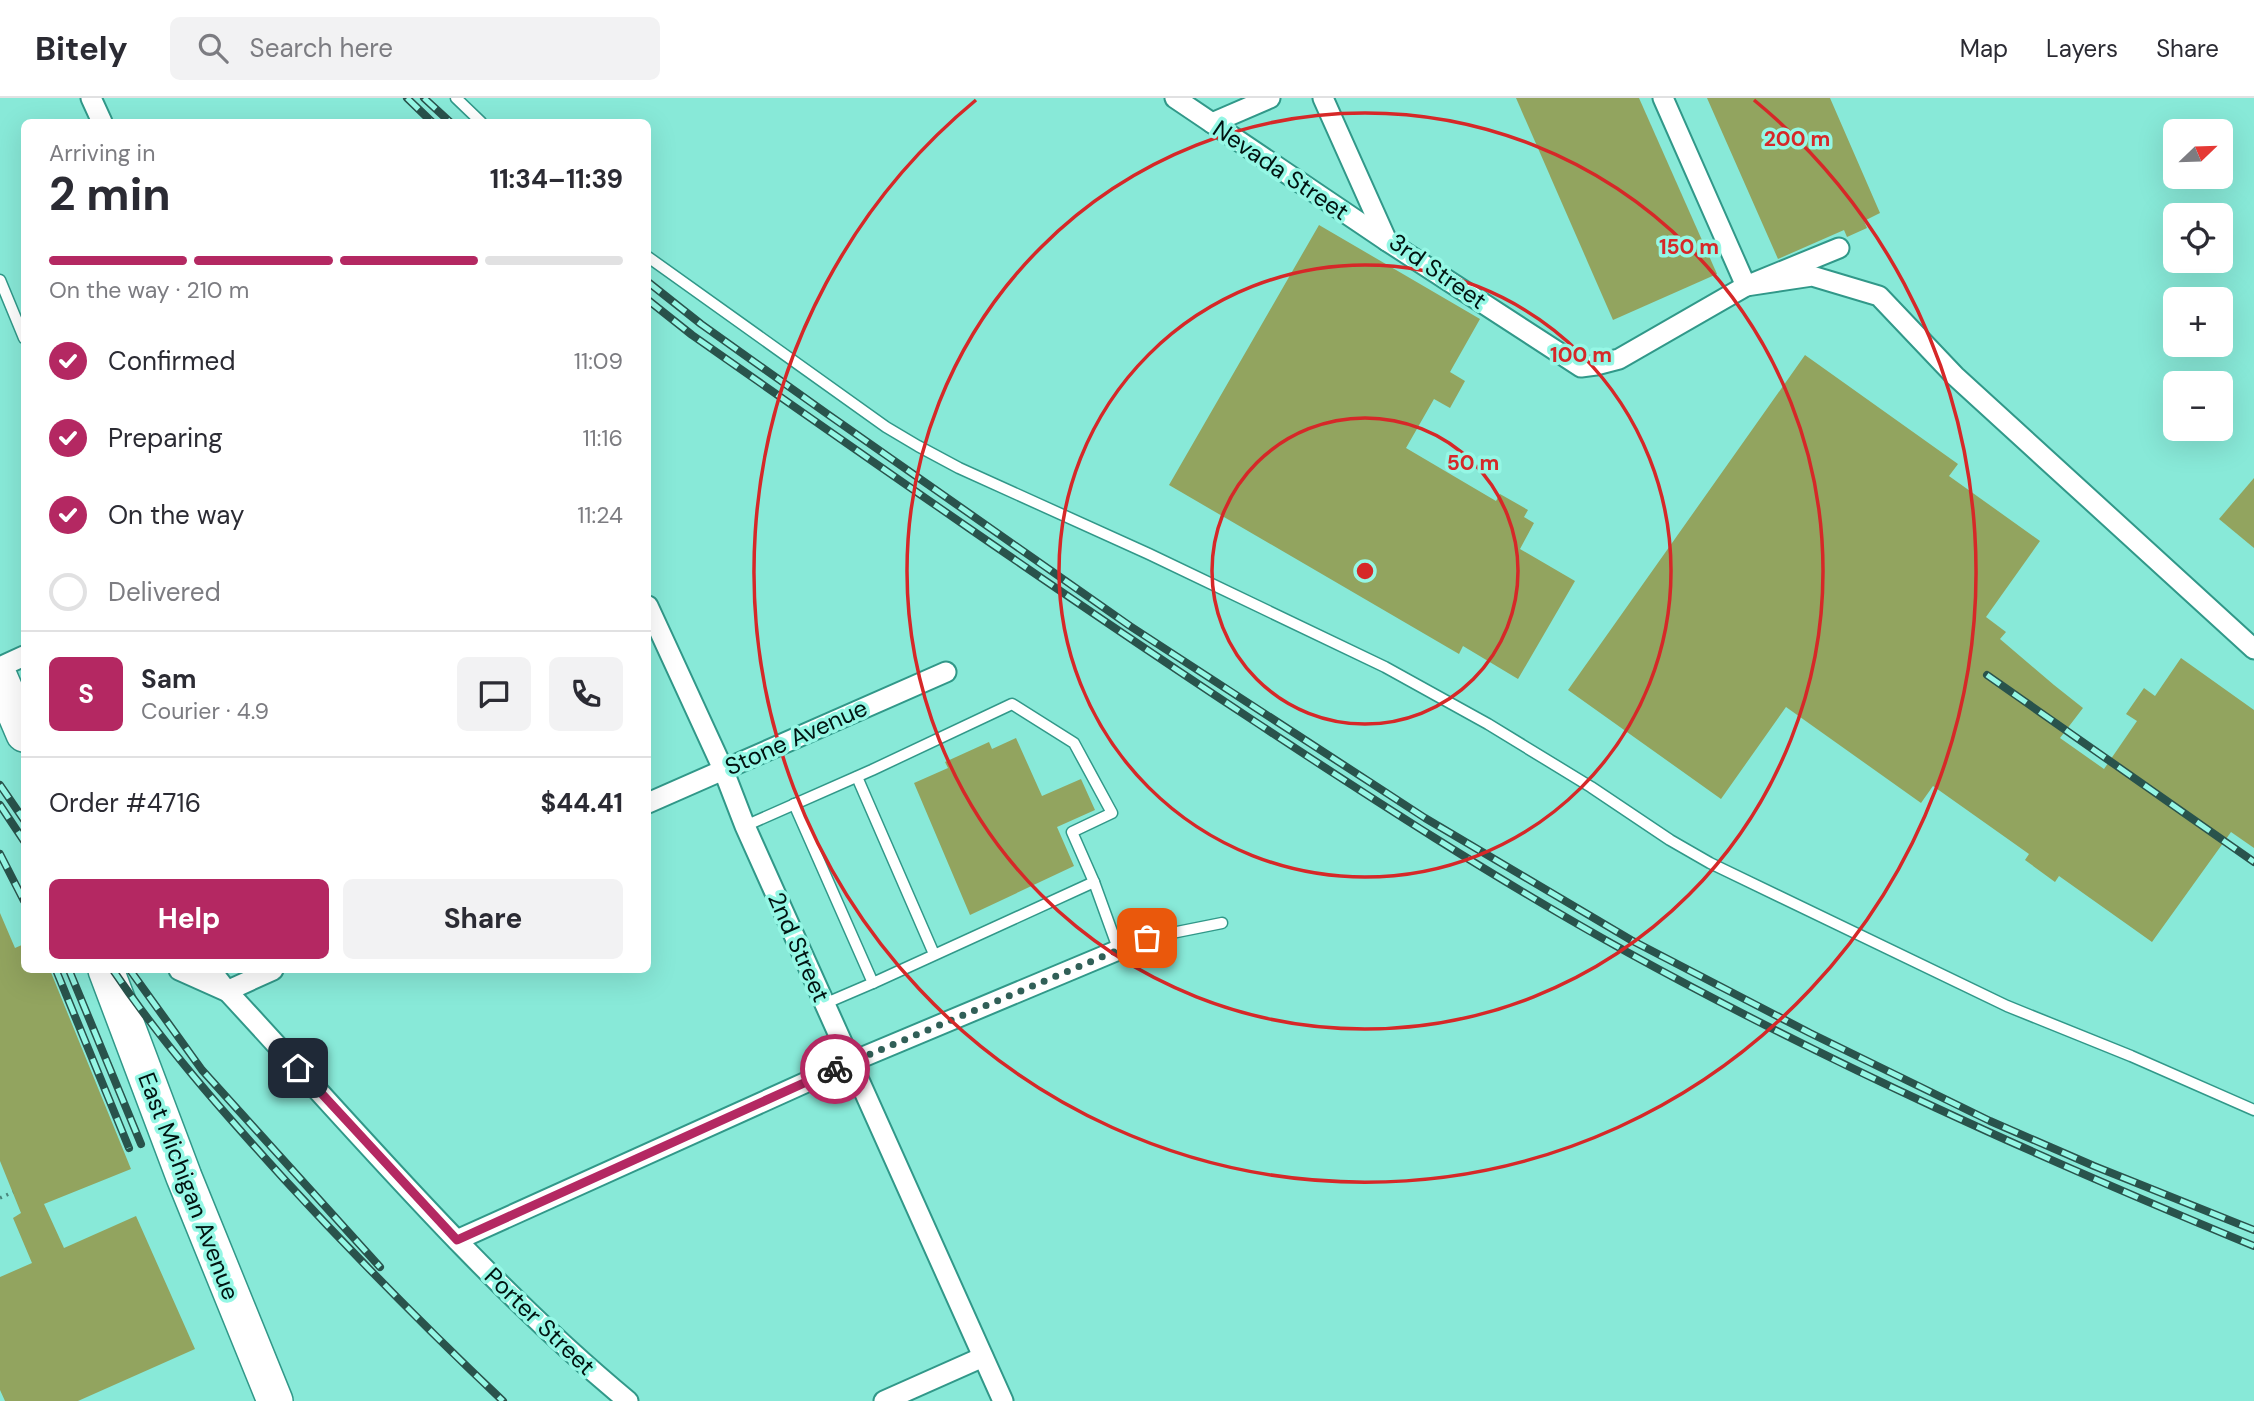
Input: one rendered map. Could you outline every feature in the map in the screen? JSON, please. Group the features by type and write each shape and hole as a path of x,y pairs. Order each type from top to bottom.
{"highway":[{"path":"0,678 21,727"},
{"name":"East Michigan Avenue","path":"107,973 184,1177 275,1401"}],"street":[{"path":"91,98 101,119"},
{"name":"Nevada Street","path":"1175,98 1387,241"},
{"path":"1212,124 1270,98"},
{"name":"3rd Street","path":"1323,98 1387,241 1581,367 1619,359 1746,286"},
{"path":"1663,98 1746,286"},
{"path":"1746,286 1839,248"},
{"path":"1746,286 1812,276 1879,296 1955,376 2254,649"},
{"name":"2nd Street","path":"651,613 1003,1401"},
{"path":"0,667 21,657"},
{"name":"Stone Avenue","path":"651,802 946,672"},
{"path":"457,1240 851,1062 1147,938"},
{"name":"Porter Street","path":"186,973 227,991"},
{"name":"Porter Street","path":"213,973 457,1240 586,1367 628,1401"},
{"path":"227,991 266,973"},
{"path":"884,1401 983,1357"}],"lane":[{"path":"456,98 478,119"},
{"path":"651,259 886,427 959,468 1161,560 1385,667 1488,724 1710,863 2007,1006 2254,1110"},
{"path":"0,280 21,331"},
{"path":"745,826 1012,704 1074,743 1112,813 1072,832 1119,951"},
{"path":"857,777 934,954"},
{"path":"794,804 873,983"},
{"path":"824,1004 1094,882"},
{"path":"1147,938 1222,923"}],"path":[{"path":"0,1198 13,1192"}],"building":[{"path":"1516,98 1639,98 1717,274 1613,320"},
{"path":"1707,98 1830,98 1880,213 1864,221 1867,228 1847,237 1844,230 1778,259"},
{"path":"1319,225 1480,319 1450,372 1465,381 1450,408 1434,399 1406,448 1496,501 1500,494 1528,510 1524,517 1534,523 1520,549 1575,581 1518,679 1463,646 1459,654 1169,485"},
{"path":"1805,355 1958,464 1949,476 2040,541 1986,617 2006,632 2000,639 2083,708 2060,738 2104,769 2137,721 2126,714 2144,688 2155,696 2181,658 2254,710 2254,848 2231,832 2152,942 2059,876 2055,882 2025,860 2029,854 1933,786 1921,803 1786,707 1721,799 1568,690"},
{"path":"2254,478 2254,548 2219,519"},
{"path":"1016,738 1042,796 1081,779 1095,810 1057,827 1074,866 970,915 914,783 948,768 945,762 989,742 992,749"},
{"path":"0,913 15,948 21,945 21,973 51,973 131,1169 44,1204 64,1248 136,1216 195,1349 78,1401 5,1401 0,1390 0,1277 32,1263 13,1218 21,1213 0,1161"}],"railway":[{"path":"407,98 429,119"},
{"path":"424,98 447,119"},
{"path":"651,284 701,324 1130,626 1425,818 1631,940 1810,1033 1990,1121 2254,1230"},
{"path":"651,302 692,335 1108,623 1341,778 1530,896 1703,993 1858,1071 2094,1179 2254,1246"},
{"path":"1987,675 2254,862"},
{"path":"0,785 21,816"},
{"path":"0,805 21,836"},
{"path":"0,854 21,895"},
{"path":"57,973 129,1148"},
{"path":"70,973 141,1144"},
{"path":"115,973 173,1051 261,1154 391,1291 503,1401"},
{"path":"132,973 202,1070 380,1267"}],"way so far":[{"path":"835,1069 1147,938"}],"route":[{"path":"298,1068 457,1240 835,1069"}]}
